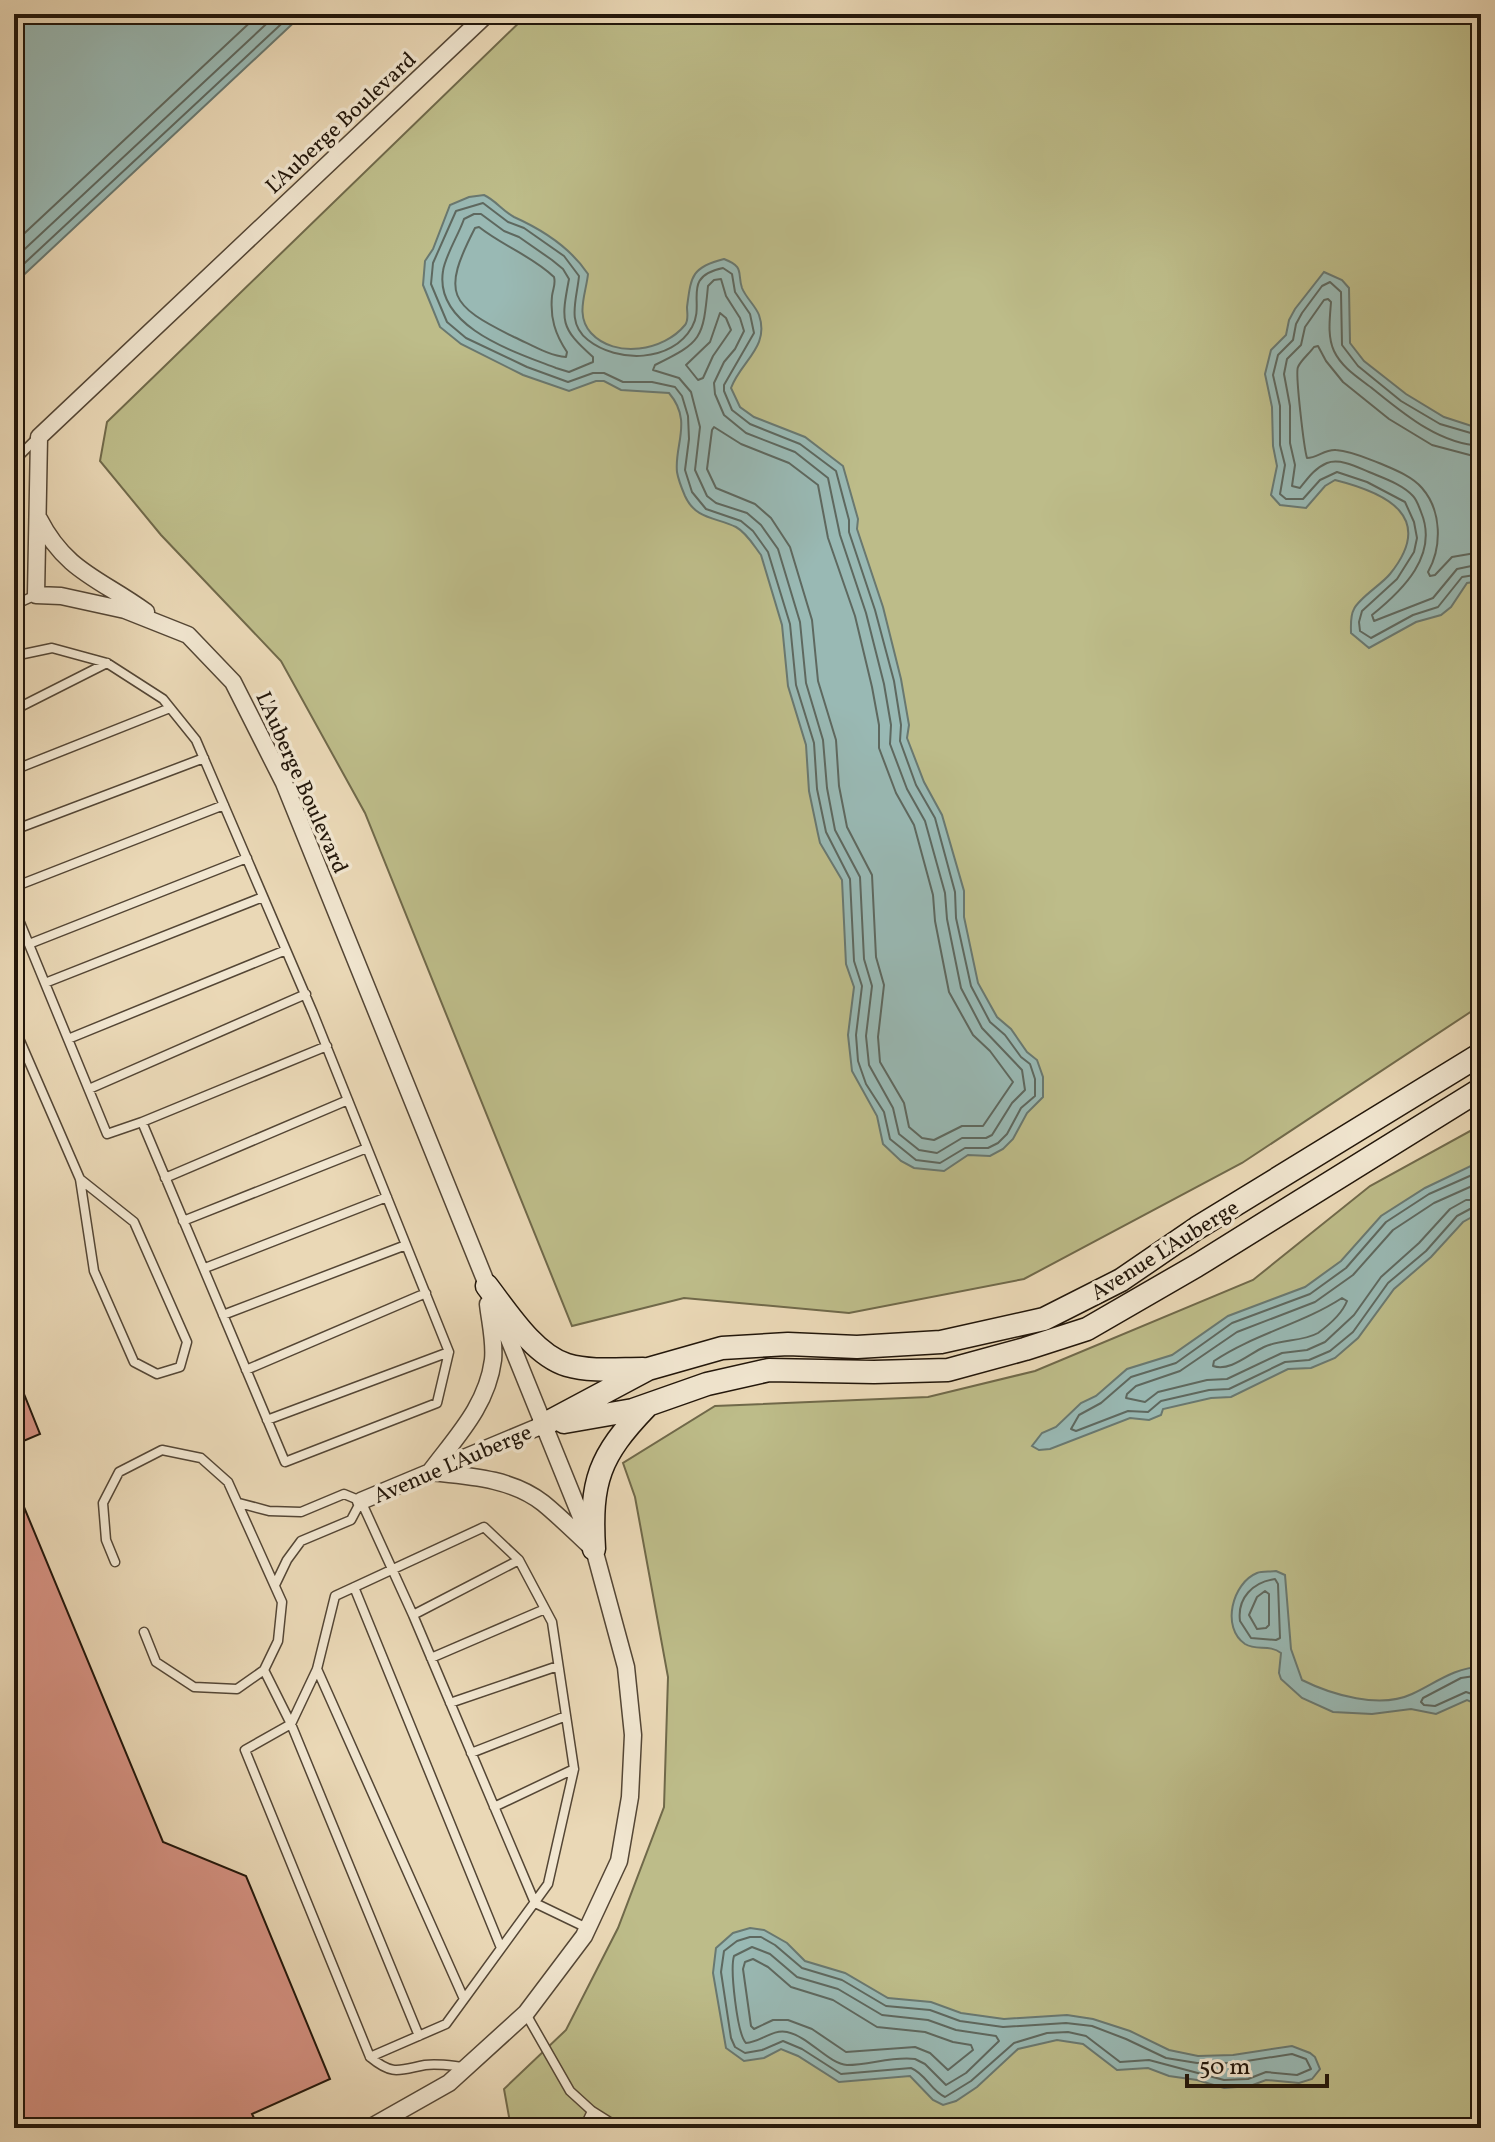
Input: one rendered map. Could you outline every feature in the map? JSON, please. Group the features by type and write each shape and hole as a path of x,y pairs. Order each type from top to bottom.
{"street":[{"name":"L'Auberge Boulevard","path":"39,437 487,14"},
{"path":"36,595 39,437"},
{"path":"37,516 49,539 70,563 118,591 163,625"},
{"name":"L'Auberge Boulevard","path":"36,595 61,596 125,610 188,635 233,682 284,783 594,1549 626,1667 633,1735 630,1797 619,1861 588,1929 526,2013 449,2083 374,2128"},
{"name":"Avenue L'Auberge","path":"361,1501 543,1425 648,1369 722,1348 788,1344 857,1347 941,1342 1044,1319 1121,1280 1197,1228 1481,1054"},
{"name":"Avenue L'Auberge","path":"543,1425 633,1410 707,1384 769,1370 948,1370 1087,1329 1196,1266 1481,1089"},
{"path":"487,1286 533,1344 565,1365 597,1369 648,1369"},
{"path":"430,1472 473,1417 485,1391 493,1358 487,1286"},
{"path":"594,1549 592,1511 607,1453 649,1405"},
{"path":"430,1472 483,1477 513,1487 541,1501 594,1549"}],"lane":[{"path":"14,461 39,437"},
{"path":"14,605 36,595"},
{"path":"14,656 52,648 107,663 163,699 196,740 306,994 449,1352 437,1403 285,1462 142,1122"},
{"path":"14,710 107,663"},
{"path":"14,770 170,708"},
{"path":"14,830 204,758"},
{"path":"14,887 224,805"},
{"path":"29,944 247,858"},
{"path":"45,983 263,897"},
{"path":"14,908 107,1134 327,1046"},
{"path":"68,1039 286,950"},
{"path":"89,1089 306,994"},
{"path":"14,1027 80,1179 94,1271 134,1362 157,1374 180,1367 187,1342 134,1222 80,1179"},
{"path":"165,1178 348,1100"},
{"path":"183,1221 367,1148"},
{"path":"205,1268 387,1197"},
{"path":"223,1315 406,1245"},
{"path":"246,1370 426,1293"},
{"path":"267,1420 449,1352"},
{"path":"115,1562 106,1540 103,1503 119,1472 162,1450 201,1458 228,1482 282,1602 278,1641 264,1670 237,1689 194,1687 156,1662 144,1632"},
{"path":"239,1503 269,1511 301,1512 344,1494 361,1501 413,1615 535,1903 588,1929"},
{"path":"275,1586 287,1560 301,1541 351,1520 361,1501"},
{"path":"370,2057 446,2024 535,1903 548,1884 574,1769 552,1622 519,1560 484,1527 335,1596 317,1669 291,1724 245,1750 370,2057 381,2066 402,2072 428,2064 466,2067"},
{"path":"413,1615 519,1560"},
{"path":"354,1587 501,1948"},
{"path":"431,1658 545,1609"},
{"path":"450,1703 558,1666"},
{"path":"317,1669 464,1999"},
{"path":"264,1670 291,1724 419,2036"},
{"path":"471,1753 566,1716"},
{"path":"494,1807 574,1769"},
{"path":"526,2013 570,2091 592,2111 619,2128"},
{"path":"584,2128 592,2111"}],"shaded area":[{"path":"528,14 1481,14 1481,1005 1242,1163 1024,1279 849,1313 684,1298 572,1326 365,813 281,661 161,535 100,461 107,422"},
{"path":"1481,1125 1481,2128 511,2128 504,2089 566,2030 618,1928 664,1807 668,1677 635,1497 623,1463 715,1406 928,1397 1035,1371 1253,1280 1370,1186"}],"water":[{"path":"14,14 303,14 14,284"},
{"path":"484,195 510,215 555,240 581,264 588,274 582,312 586,326 601,341 613,346 626,349 652,346 676,334 687,321 690,288 699,270 724,259 735,265 742,288 759,315 761,326 758,345 731,388 740,407 754,417 805,437 843,466 858,519 857,529 883,607 901,679 909,725 907,738 924,782 942,815 964,891 964,917 978,983 997,1017 1037,1060 1043,1077 1043,1097 1027,1113 1013,1139 990,1156 968,1155 944,1171 914,1168 901,1161 883,1144 877,1116 852,1071 848,1035 854,987 846,964 842,880 820,843 809,791 806,745 788,686 782,625 761,555 750,540 736,527 695,510 685,496 677,472 681,423 676,403 669,393 621,390 604,381 569,391 523,375 461,344 440,327 423,285 425,261 433,249 450,205"},
{"path":"1324,272 1342,280 1349,288 1350,343 1364,361 1406,394 1444,417 1481,429 1481,581 1467,583 1451,607 1441,615 1416,622 1369,648 1351,633 1352,615 1360,600 1390,574 1403,554 1408,537 1407,523 1399,510 1372,492 1335,480 1325,486 1306,508 1280,505 1271,495 1277,466 1272,407 1265,374 1271,350 1286,335 1295,309"},
{"path":"1481,1161 1481,1218 1472,1217 1463,1222 1431,1257 1394,1289 1358,1338 1335,1358 1311,1368 1288,1369 1231,1397 1211,1398 1163,1409 1161,1415 1149,1420 1130,1418 1050,1449 1039,1450 1032,1446 1042,1433 1056,1427 1081,1403 1096,1396 1127,1369 1172,1355 1228,1316 1305,1287 1341,1261 1381,1216 1425,1188"},
{"path":"1276,1571 1285,1575 1291,1649 1302,1680 1342,1695 1386,1700 1412,1694 1462,1670 1481,1667 1481,1706 1467,1700 1436,1714 1411,1709 1372,1714 1333,1712 1302,1698 1281,1679 1281,1653 1245,1644 1233,1628 1233,1606 1241,1586 1257,1573"},
{"path":"750,1928 764,1930 787,1943 805,1961 845,1973 888,1998 931,2002 961,2013 1004,2019 1067,2015 1093,2019 1130,2031 1169,2050 1198,2056 1233,2055 1292,2046 1315,2057 1320,2069 1312,2079 1299,2083 1266,2080 1250,2086 1224,2088 1148,2068 1117,2070 1083,2044 1057,2040 1018,2049 977,2087 956,2101 943,2105 933,2100 910,2076 839,2082 781,2049 764,2058 744,2061 726,2048 713,1973 716,1948 733,1933"}],"building":[{"path":"14,1369 40,1434 14,1445"},
{"path":"14,1483 163,1842 246,1876 330,2079 252,2114 259,2128 14,2128"}]}
